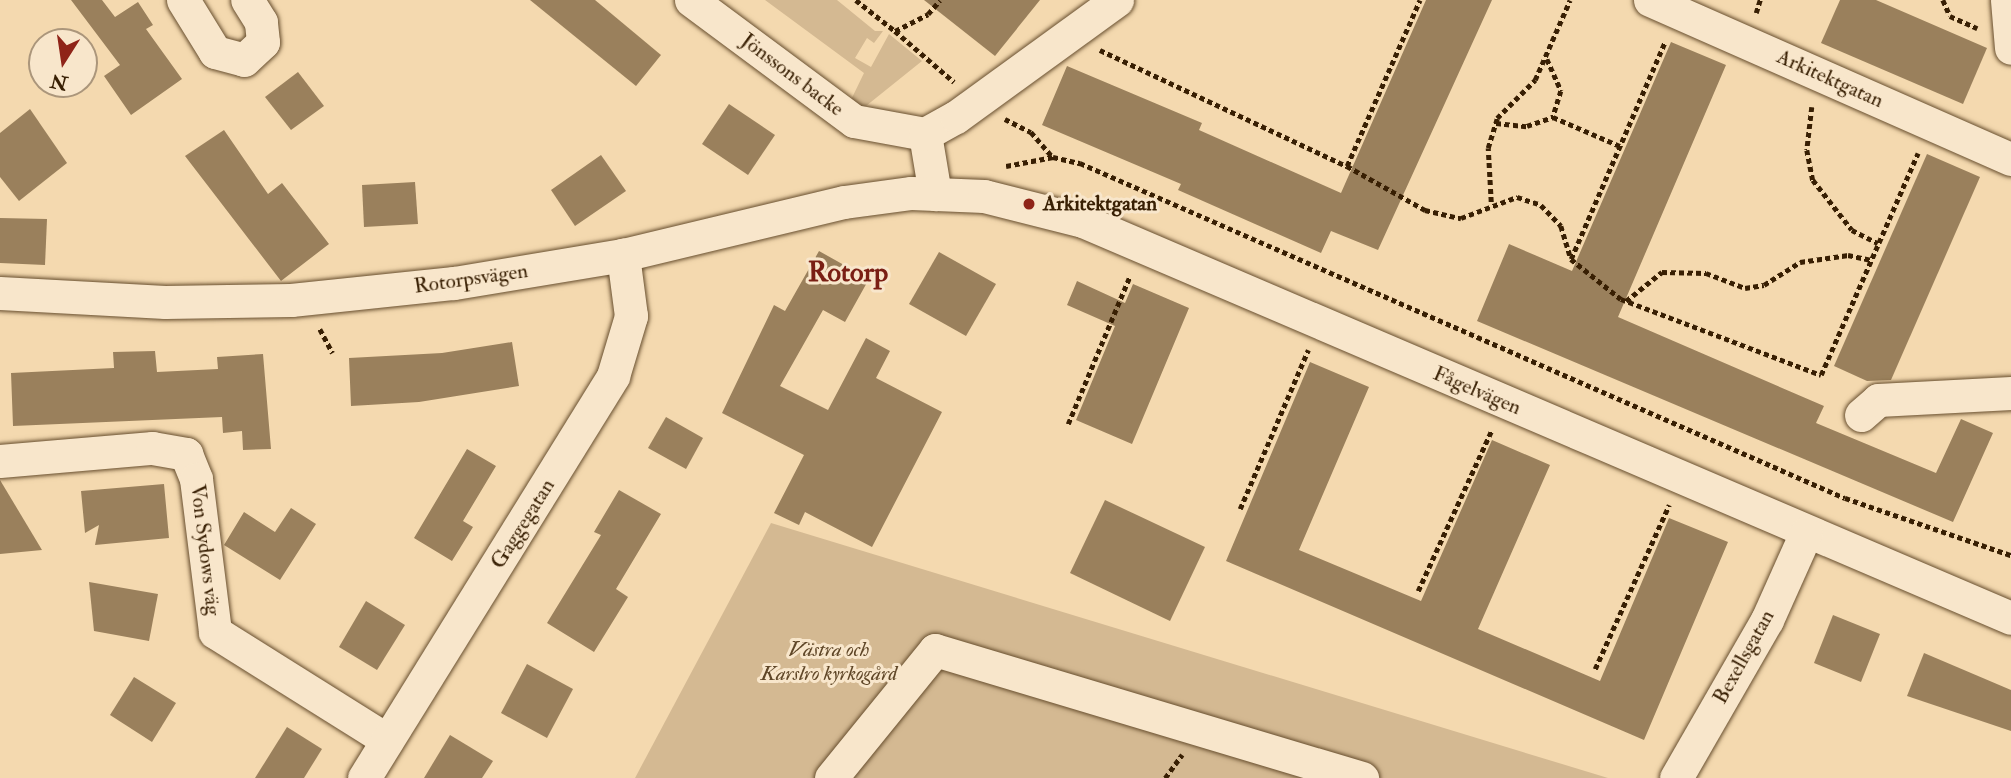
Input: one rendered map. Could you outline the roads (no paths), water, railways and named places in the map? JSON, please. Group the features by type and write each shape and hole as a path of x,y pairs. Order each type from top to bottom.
{"street":[{"path":"183,0 215,52 244,60 263,42 261,22 247,0"},
{"name":"Jönssons backe","path":"691,0 854,121 925,134"},
{"path":"935,194 925,134 973,105 1117,0"},
{"name":"Arkitektgatan","path":"1664,6 2011,159"},
{"name":"Fågelvägen","path":"935,194 1029,204 1142,246 1807,533 2011,618"},
{"name":"Rotorpsvägen","path":"0,293 165,302 291,300 454,283 623,255 844,202 935,194"},
{"name":"Gaggegatan","path":"364,778 613,376 631,316 623,255"},
{"path":"1861,415 1878,400 2011,393"},
{"name":"Von Sydows väg","path":"0,461 152,448 186,454 196,478 215,632 387,740"},
{"name":"Bexellsgatan","path":"1676,778 1767,620 1807,533"},
{"path":"831,778 934,650 1362,778"}],"place":[{"name":"Arkitektgatan","path":"1029,204"}],"district":[{"name":"Rotorp","path":"848,273"}],"park label":[{"name":"Västra och Karslro kyrkogård","path":"829,662"}]}
